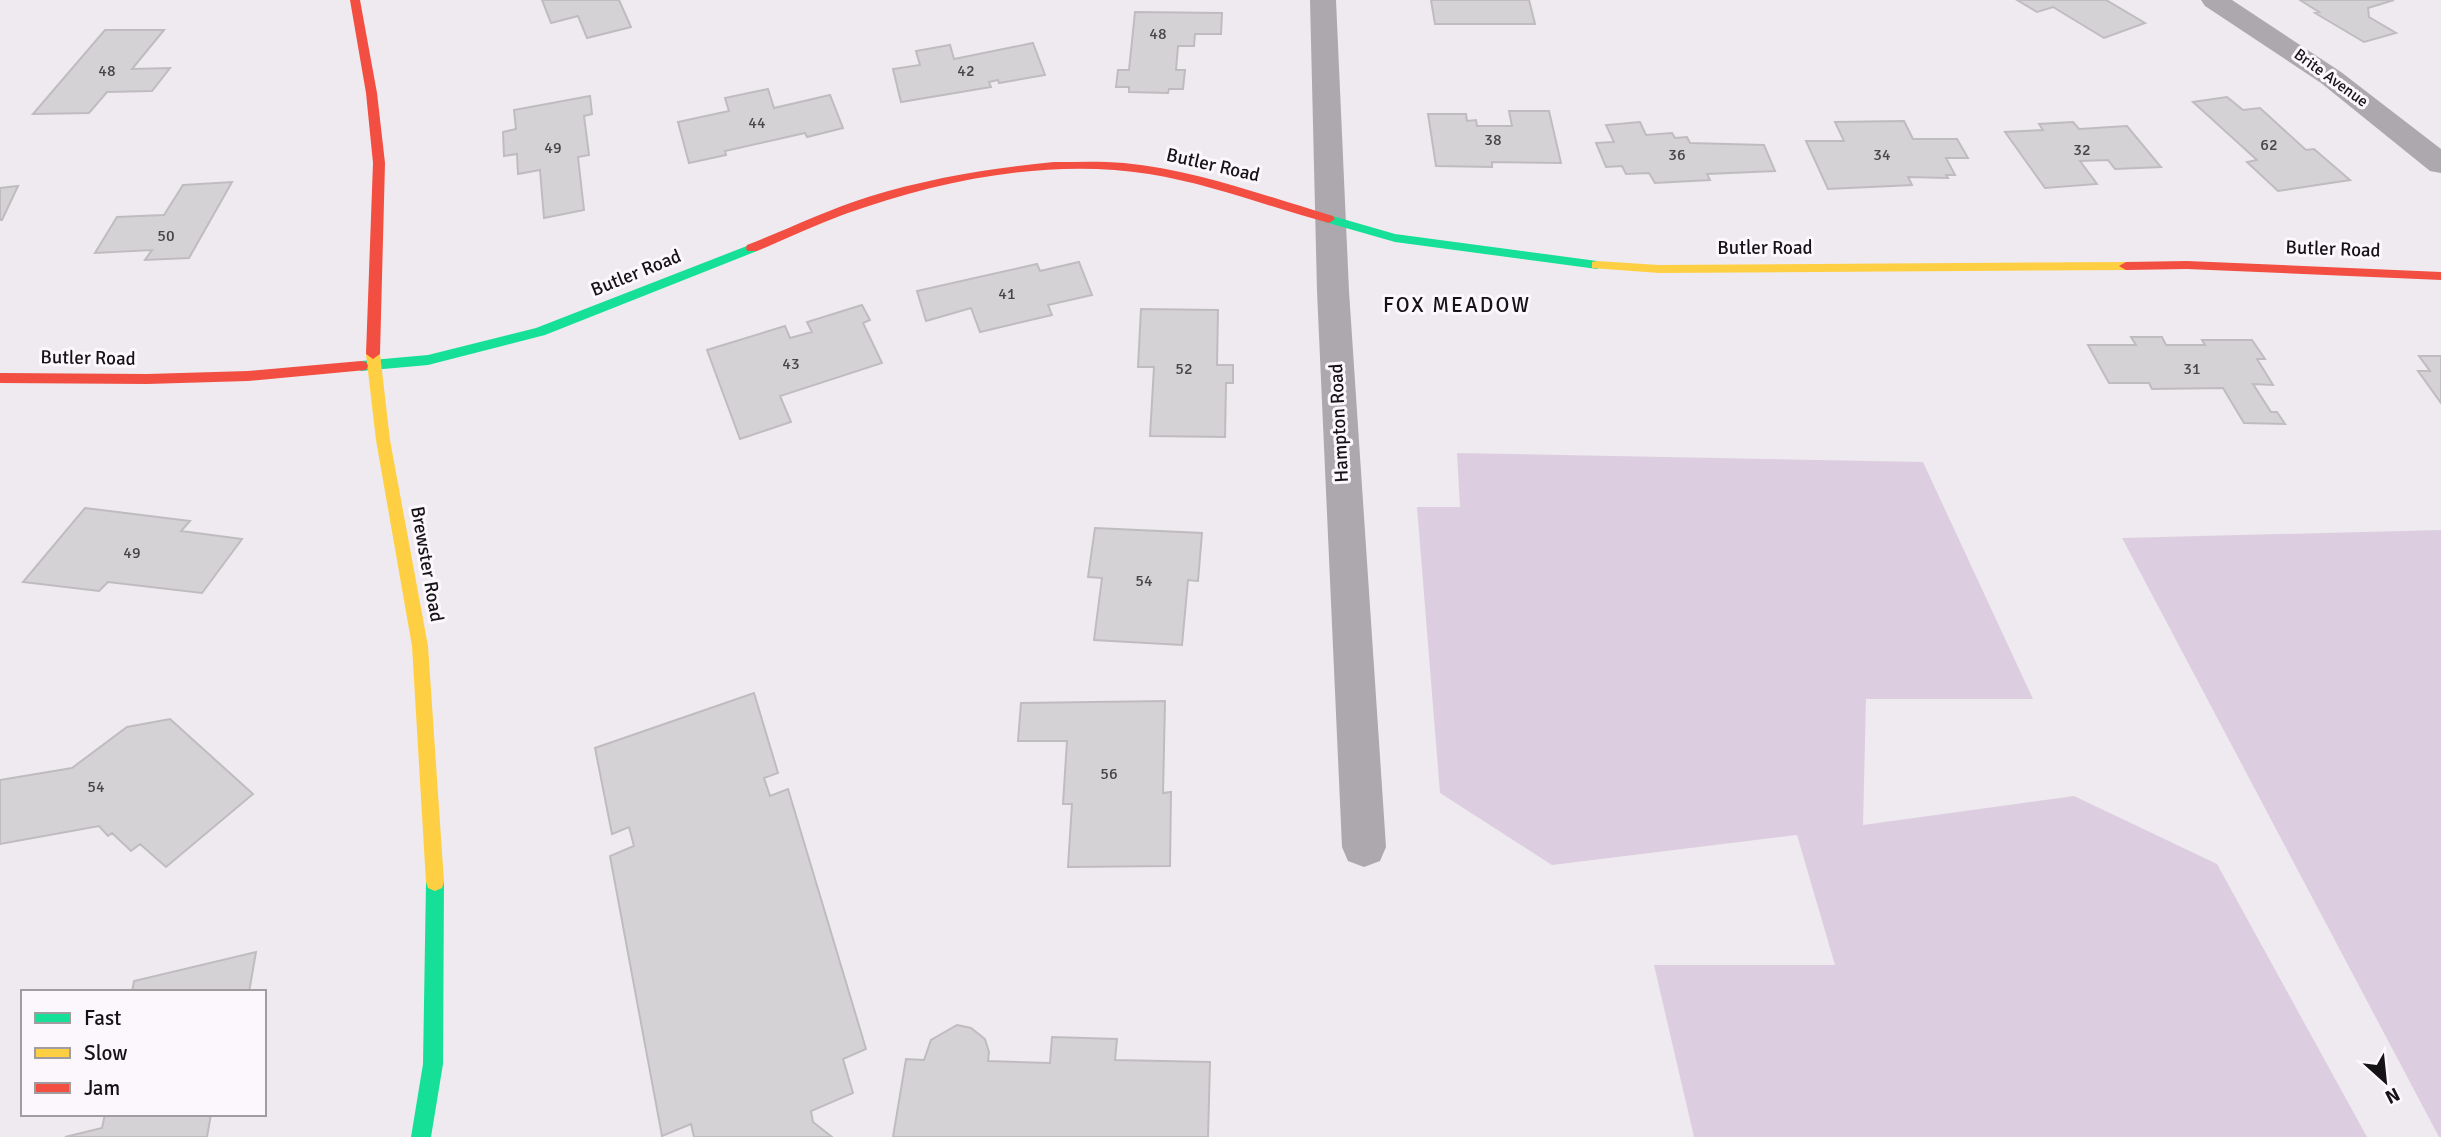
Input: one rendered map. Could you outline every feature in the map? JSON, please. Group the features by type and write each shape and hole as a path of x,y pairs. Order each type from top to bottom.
{"street":[{"name":"Brewster Road","path":"355,0 372,96 379,185 372,309 373,365 383,440 420,646 435,890 433,1064 421,1137"},
{"name":"Hampton Road","path":"1323,0 1352,665 1364,846"},
{"name":"Brite Avenue","path":"2214,0 2337,81 2441,164"},
{"name":"Butler Road","path":"0,378 146,379 247,376 428,360 540,332 704,269 840,211 925,186 1023,168 1094,165 1182,177 1395,238 1570,263 1659,269 2187,265 2441,276"}],"shaded area":[{"path":"1457,453 1923,462 2033,699 1866,699 1863,825 2074,796 2217,864 2367,1137 1694,1137 1654,965 1835,965 1797,835 1552,865 1440,793 1417,507 1460,507"},
{"path":"2441,530 2441,1137 2439,1137 2122,538"}],"building":[{"path":"542,0 619,0 631,27 587,38 578,16 551,23"},
{"path":"1431,0 1529,0 1535,24 1435,24"},
{"path":"2017,0 2106,0 2145,23 2104,38 2053,7 2037,12"},
{"path":"2300,0 2394,0 2368,8 2369,17 2396,33 2364,42 2315,13 2319,12"},
{"path":"1135,12 1222,13 1221,34 1195,34 1194,46 1178,46 1176,70 1185,70 1183,89 1169,89 1168,93 1129,92 1129,87 1116,87 1118,70 1129,70"},
{"path":"105,30 164,30 132,69 170,68 152,91 107,92 89,113 33,114"},
{"path":"1033,43 1045,75 999,83 998,80 989,82 991,87 901,102 893,69 920,65 916,51 950,45 954,59"},
{"path":"768,89 774,108 830,95 843,128 807,137 805,133 725,151 726,155 689,163 678,122 729,111 725,98"},
{"path":"590,96 592,114 584,116 589,155 578,157 584,210 544,218 540,170 518,174 517,154 504,156 503,132 516,129 514,110"},
{"path":"2227,97 2243,110 2260,108 2306,150 2314,149 2350,180 2278,191 2247,162 2257,160 2193,102"},
{"path":"1509,111 1549,111 1561,163 1492,162 1492,167 1436,166 1428,114 1466,114 1467,121 1476,120 1477,126 1512,126"},
{"path":"1904,121 1913,139 1957,139 1968,158 1946,158 1955,175 1946,175 1948,178 1908,177 1912,185 1828,189 1806,141 1844,141 1835,122"},
{"path":"1640,122 1646,135 1672,133 1675,138 1687,137 1690,143 1764,145 1775,171 1707,174 1710,180 1655,183 1649,173 1626,174 1622,166 1606,167 1596,143 1614,142 1606,125"},
{"path":"2073,122 2079,129 2127,126 2161,167 2115,169 2108,160 2080,161 2097,184 2045,188 2005,132 2043,130 2039,124"},
{"path":"232,182 189,258 145,260 152,250 95,253 117,217 164,215 183,185"},
{"path":"18,186 2,220 0,220 0,188"},
{"path":"1079,262 1092,295 1048,305 1052,315 980,332 971,308 926,321 917,291 1037,264 1040,271"},
{"path":"862,305 870,320 863,323 882,363 780,396 791,422 740,439 707,350 785,326 790,338 812,332 807,322"},
{"path":"1141,309 1218,310 1217,365 1233,365 1233,383 1226,383 1225,437 1150,436 1154,367 1138,367"},
{"path":"2131,337 2162,337 2166,345 2205,345 2202,340 2252,340 2265,359 2257,359 2273,385 2253,384 2271,412 2277,412 2285,424 2244,423 2223,388 2152,389 2149,383 2109,383 2088,345 2136,345"},
{"path":"2419,356 2441,356 2441,403 2418,371 2430,371"},
{"path":"85,508 190,521 181,531 242,539 202,593 108,582 99,591 23,582"},
{"path":"1095,528 1202,533 1198,581 1188,580 1182,645 1094,640 1102,578 1088,577"},
{"path":"754,693 778,773 764,778 770,796 788,789 866,1049 843,1059 853,1093 811,1111 813,1122 832,1137 694,1137 691,1124 662,1136 610,856 634,846 629,827 612,834 595,748"},
{"path":"1165,701 1163,793 1171,792 1170,866 1068,867 1072,804 1063,804 1067,741 1018,741 1021,703"},
{"path":"170,719 253,794 166,867 140,844 131,851 112,833 108,836 99,826 0,844 0,780 72,768 127,727"},
{"path":"256,952 249,990 132,990 134,981"},
{"path":"957,1025 971,1028 985,1039 989,1052 988,1061 1050,1063 1052,1037 1117,1039 1115,1060 1210,1062 1208,1137 893,1137 906,1059 924,1060 931,1040"},
{"path":"105,1116 211,1116 207,1137 65,1137 102,1128"}],"traffic: fast":[{"path":"1329,219 1395,238 1597,265"},
{"path":"361,366 428,360 540,332 752,248"},
{"path":"421,1137 433,1064 435,882"}],"traffic: slow":[{"path":"1597,265 1659,269 2126,266"},
{"path":"373,354 383,440 420,646 435,882"}],"traffic: jam":[{"path":"355,0 372,93 379,163 373,354"},
{"path":"752,248 841,211 907,190 980,175 1054,166 1123,167 1175,175 1329,219"},
{"path":"2126,266 2187,265 2441,276"},
{"path":"0,378 147,379 248,376 361,366"}],"district":[{"name":"FOX MEADOW","path":"1457,305"}]}
